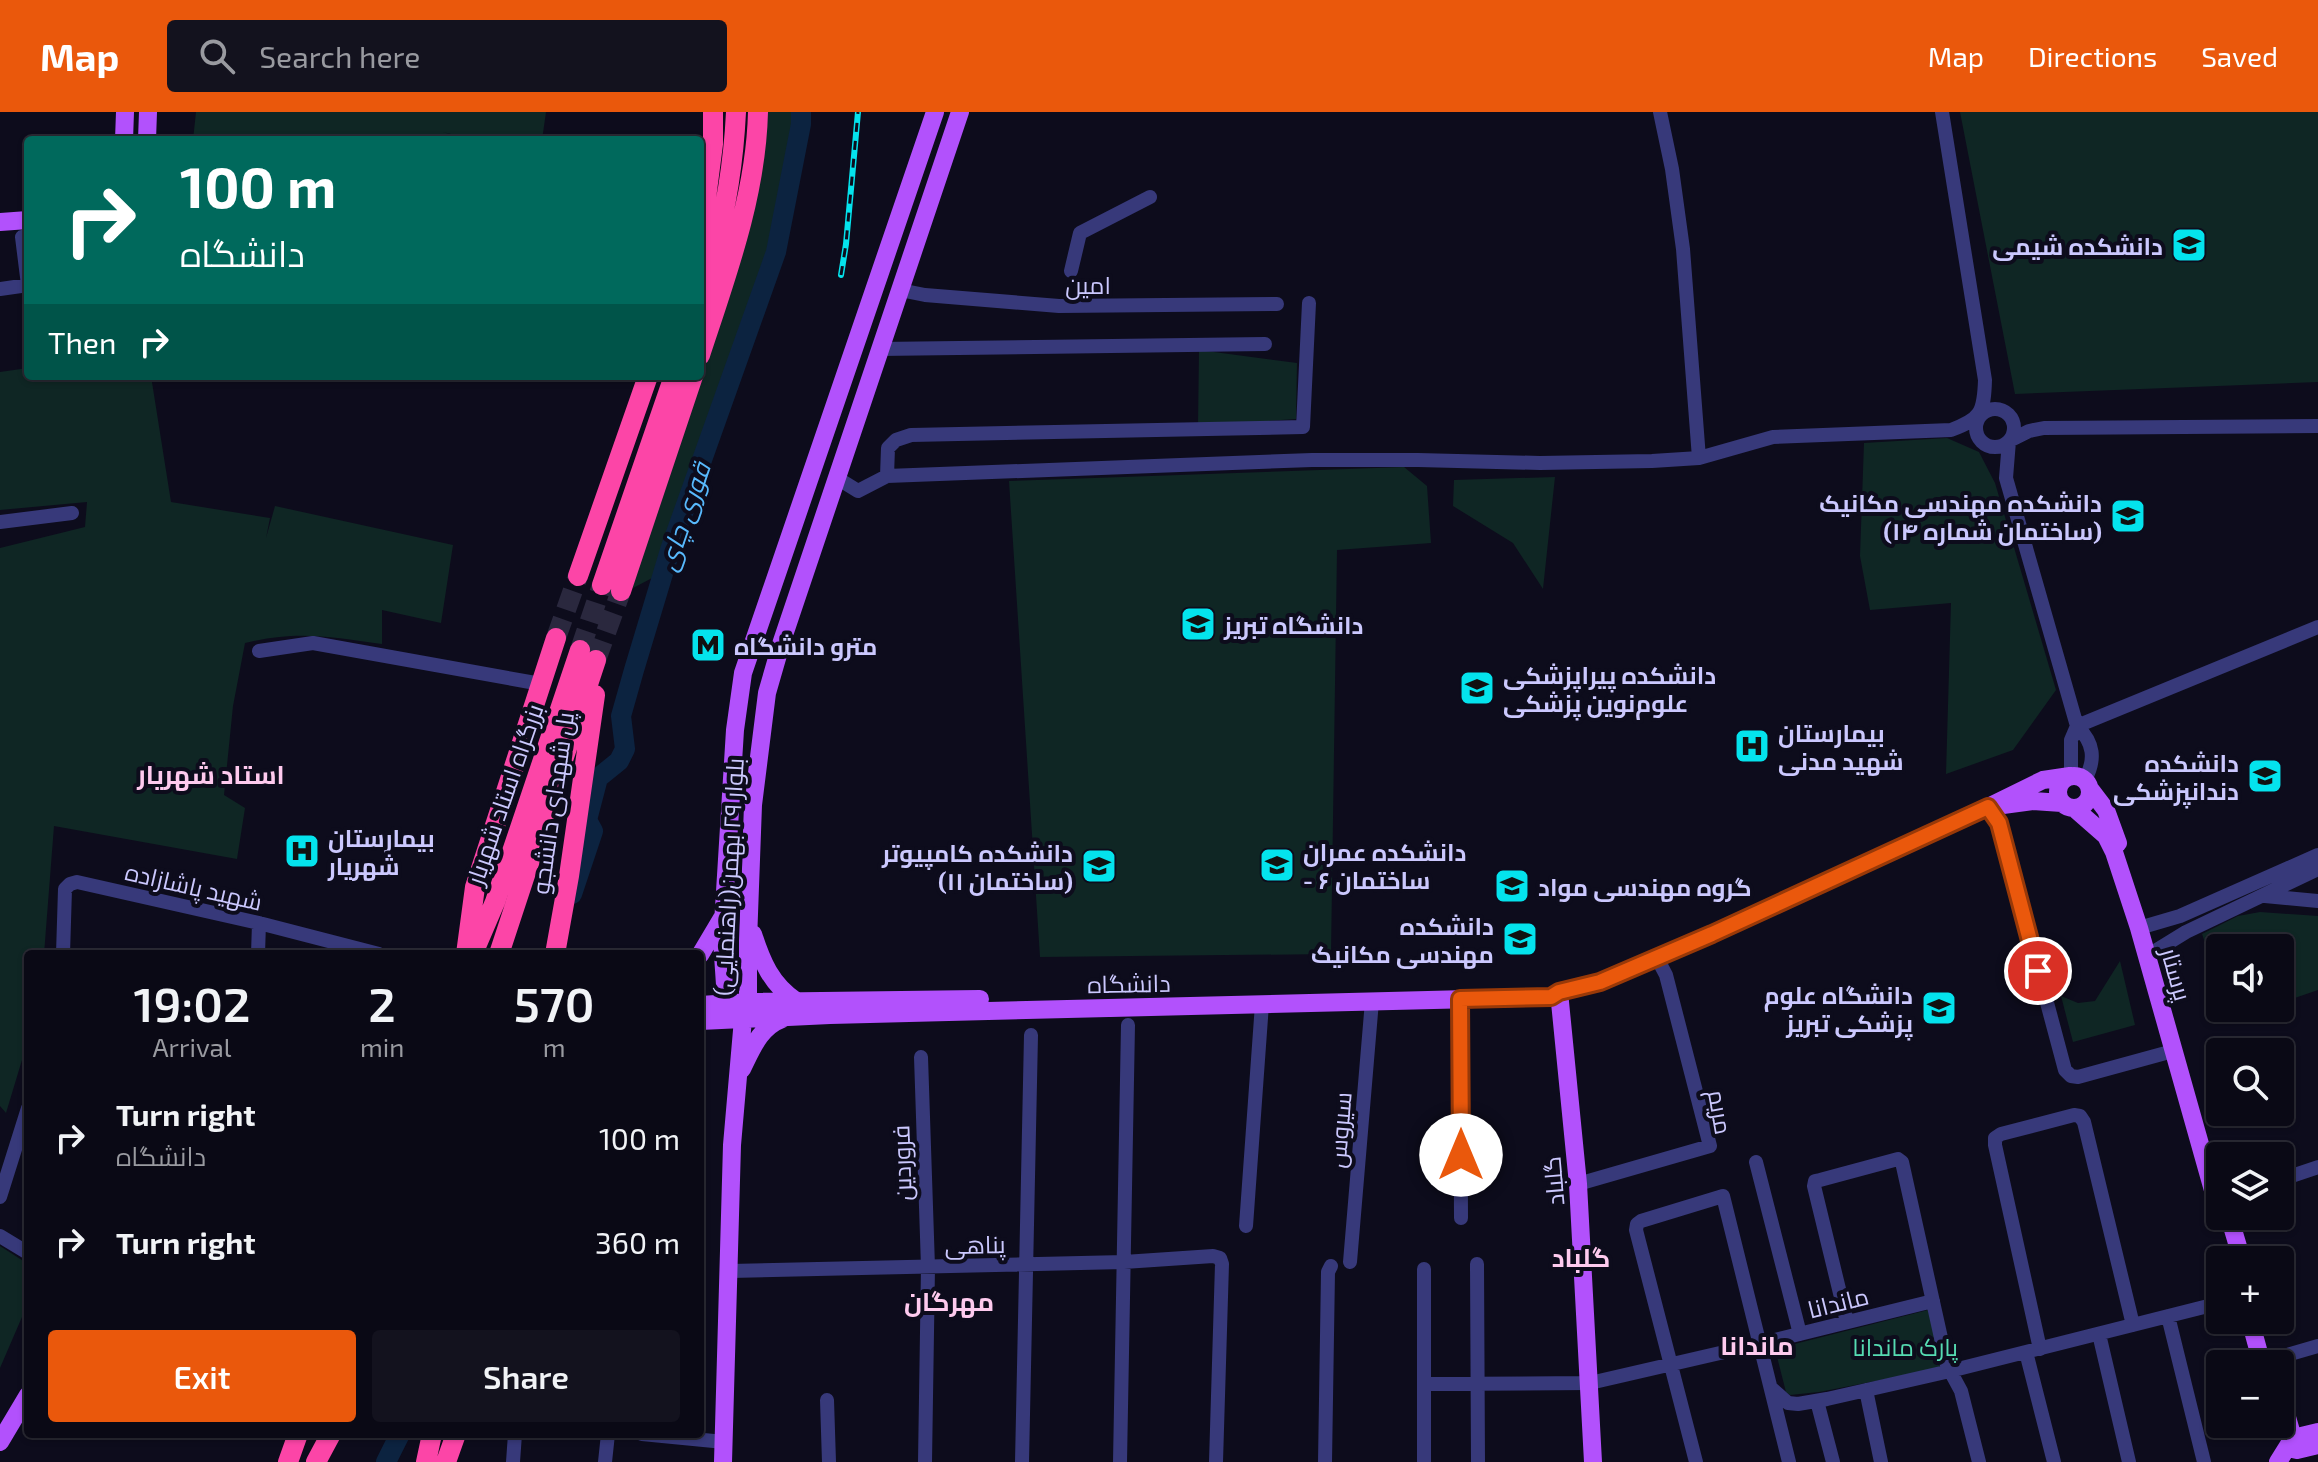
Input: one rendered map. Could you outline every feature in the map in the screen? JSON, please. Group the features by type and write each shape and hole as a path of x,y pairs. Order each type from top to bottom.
{"highway":[{"path":"704,241 713,112"},
{"path":"704,241 729,178 736,112"},
{"path":"704,343 748,198 758,112"},
{"path":"578,576 647,380"},
{"path":"673,380 611,588 691,380"},
{"path":"467,950 475,887 556,638"},
{"path":"500,950 588,655"},
{"name":"پل شهدای دانشجو","path":"556,950 596,682 588,655"},
{"name":"بزرگراه استاد شهریار","path":"475,950 588,655"},
{"path":"288,1462 297,1438"},
{"path":"308,1462 317,1438"},
{"path":"316,1462 329,1438"},
{"path":"426,1462 431,1438"},
{"path":"446,1462 455,1438"}],"main road":[{"path":"124,136 125,112"},
{"path":"147,136 148,112"},
{"name":"بلوار ٢٩ بهمن(راهنمایی)","path":"740,1008 725,985 722,940 735,730 743,673 935,112"},
{"name":"بلوار ٢٩ بهمن(راهنمایی)","path":"740,1008 749,932 753,805 767,693 960,112"},
{"path":"910,184 933,192"},
{"path":"0,222 24,229"},
{"name":"دانشگاه","path":"704,1005 791,1009 1262,1004 1551,997 1559,992 1600,982 1657,958 2043,780 2079,780"},
{"path":"2079,780 2086,804 2068,806 2058,794 2060,784 2079,780"},
{"name":"پرستار","path":"2079,780 2099,799 2111,823 2207,1142"},
{"name":"دانشگاه","path":"1988,807 2033,801 2068,806"},
{"name":"پرستار","path":"2068,806 2106,836 2142,927"},
{"path":"703,950 724,916"},
{"path":"722,940 734,948 742,946 749,932"},
{"path":"737,1079 757,1040 791,1009 785,994 763,964 749,932"},
{"name":"پرستار","path":"2150,954 2173,1051 2206,1166"},
{"name":"دانشگاه","path":"791,1009 1559,992"},
{"name":"گلباد","path":"1559,992 1578,1184 1593,1462"},
{"path":"723,1462 732,1145 740,1008"},
{"name":"دانشگاه","path":"704,1020 740,1008"},
{"path":"0,1442 24,1402"},
{"path":"2291,1452 2318,1432"},
{"path":"2291,1452 2318,1445"}],"street":[{"path":"1660,112 1683,249 1699,458"},
{"path":"1942,112 1985,380 1985,394 1976,428 1984,444"},
{"path":"1071,271 1080,233 1150,197"},
{"path":"0,289 24,286"},
{"name":"امین","path":"900,290 925,295 1059,306 1277,304"},
{"path":"887,476 888,448 896,440 911,435 1303,427 1309,303"},
{"path":"879,349 1265,344"},
{"path":"1985,380 2013,423 2006,453 2006,478"},
{"path":"837,478 858,491 887,476 1312,460 1540,463 1699,458 1773,437 1951,430 1995,409 2019,421 2044,428"},
{"path":"1984,444 1997,447 2029,431 2044,428 2318,426"},
{"path":"1951,430 1984,444 1993,453 2006,478 2077,726 2086,734 2093,750 2092,766 2079,780"},
{"path":"0,522 72,513"},
{"path":"2079,780 2071,740 2077,726 2318,627"},
{"path":"259,651 313,643 541,684"},
{"path":"1988,807 1999,823 2065,1070 2071,1076 2078,1077 2173,1051"},
{"path":"2150,954 2318,855"},
{"path":"2142,927 2318,869"},
{"name":"شهید پاشازاده","path":"63,950 65,889 77,882 364,950"},
{"path":"2259,889 2318,901"},
{"path":"258,950 259,923"},
{"name":"مریم","path":"1578,1184 1710,1146 1666,975 1657,958"},
{"path":"1460,999 1461,1218"},
{"name":"سیروس","path":"1350,1262 1372,1001"},
{"path":"1246,1226 1262,1004"},
{"path":"1120,1462 1128,1025"},
{"path":"1022,1462 1031,1035"},
{"name":"فروردین","path":"921,1057 928,1267 925,1462"},
{"path":"2054,1462 1995,1138 2074,1115 2080,1116 2084,1122 2133,1325"},
{"path":"0,1197 24,1121"},
{"path":"1847,1322 1815,1181 1898,1159 1902,1162 1950,1371 1961,1391 1979,1462"},
{"path":"1756,1162 1800,1334"},
{"path":"2294,1175 2318,1167"},
{"path":"1696,1462 1636,1230 1641,1221 1723,1196 1789,1462"},
{"path":"0,1236 24,1251"},
{"name":"پناهی","path":"730,1271 1220,1258 1216,1462"},
{"path":"1477,1264 1478,1462"},
{"path":"1325,1462 1328,1272 1331,1266"},
{"path":"1424,1269 1424,1462"},
{"name":"ماندانا","path":"1424,1384 1590,1383 1933,1301"},
{"path":"1770,1388 1788,1403 1817,1401 2206,1306"},
{"path":"2168,1316 2204,1462"},
{"path":"2099,1334 2129,1462"},
{"path":"2294,1354 2318,1346"},
{"path":"1866,1390 1881,1462"},
{"path":"827,1400 829,1462"},
{"path":"1817,1401 1833,1462"},
{"path":"513,1462 515,1438"},
{"path":"605,1462 608,1438"},
{"path":"683,1438 724,1442"}],"green space":[{"path":"196,112 546,112 543,136 458,136 443,132 456,136 193,136"},
{"path":"764,112 795,112 795,133 772,248 656,576 633,588 637,562 698,380 704,380 704,363 748,233"},
{"path":"1960,112 2318,112 2318,382 2015,394"},
{"path":"1199,350 1297,363 1296,419 1198,426"},
{"path":"24,369 24,380 152,380 171,502 270,518 266,538 275,506 453,545 441,623 382,610 382,644 298,636 245,643 233,706 224,795 245,808 237,859 54,826 44,950 24,950 24,1053 6,1113 0,1106 0,548 85,527 87,502 0,510 0,372"},
{"path":"1947,438 1979,452 1995,483 2056,690 2013,750 1946,774 1951,603 1870,610 1860,556 1864,443"},
{"path":"1404,467 1427,486 1431,543 1337,550 1331,954 1040,957 1009,481"},
{"path":"1555,477 1543,589 1513,543 1453,506 1454,480"},
{"path":"2260,912 2318,916 2318,990 2294,998 2294,934 2206,934 2206,945 2202,934 2238,916"},
{"path":"2120,961 2135,1025 2073,1042 2061,996 2078,1003 2095,1001"},
{"path":"0,1246 24,1261 24,1312 0,1368"},
{"name":"پارک ماندانا","path":"1928,1310 1943,1368 1819,1392 1790,1395 1786,1392 1775,1349"}],"waterway":[{"name":"قوری چای","path":"572,894 593,831 587,820 598,778 619,761 625,749 621,716 671,547 776,252 801,112"},
{"name":"قوری چای","path":"386,1462 398,1438"}],"tunnel":[{"path":"556,638 578,576"},
{"path":"580,650 602,585"},
{"path":"596,660 621,591"}],"railway":[{"path":"841,275 858,112"}],"place":[{"name":"دانشکده شیمی","path":"2189,245"},
{"name":"دانشکده مهندسی مکانیک (ساختمان شماره ۱۴)","path":"2128,516"},
{"name":"دانشگاه تبریز","path":"1198,624"},
{"name":"مترو دانشگاه","path":"708,645"},
{"name":"دانشکده پیراپزشکی علوم‌نوین پزشکی","path":"1477,688"},
{"name":"بیمارستان شهید مدنی","path":"1752,746"},
{"name":"دانشکده دندانپزشکی","path":"2265,776"},
{"name":"بیمارستان شهریار","path":"302,851"},
{"name":"دانشکده عمران - ساختمان ۶","path":"1277,865"},
{"name":"دانشکده کامپیوتر (ساختمان ۱۱)","path":"1099,866"},
{"name":"گروه مهندسی مواد","path":"1512,886"},
{"name":"دانشکده مهندسی مکانیک","path":"1520,939"},
{"name":"دانشگاه علوم پزشکی تبریز","path":"1939,1008"}],"district":[{"name":"استاد شهریار","path":"211,773"},
{"name":"گلباد","path":"1581,1256"},
{"name":"مهرگان","path":"949,1300"},
{"name":"ماندانا","path":"1757,1344"}],"route":[{"path":"1461,1155 1460,999 1551,997 1559,992 1600,982 1988,807 1999,823 2038,971"}]}
